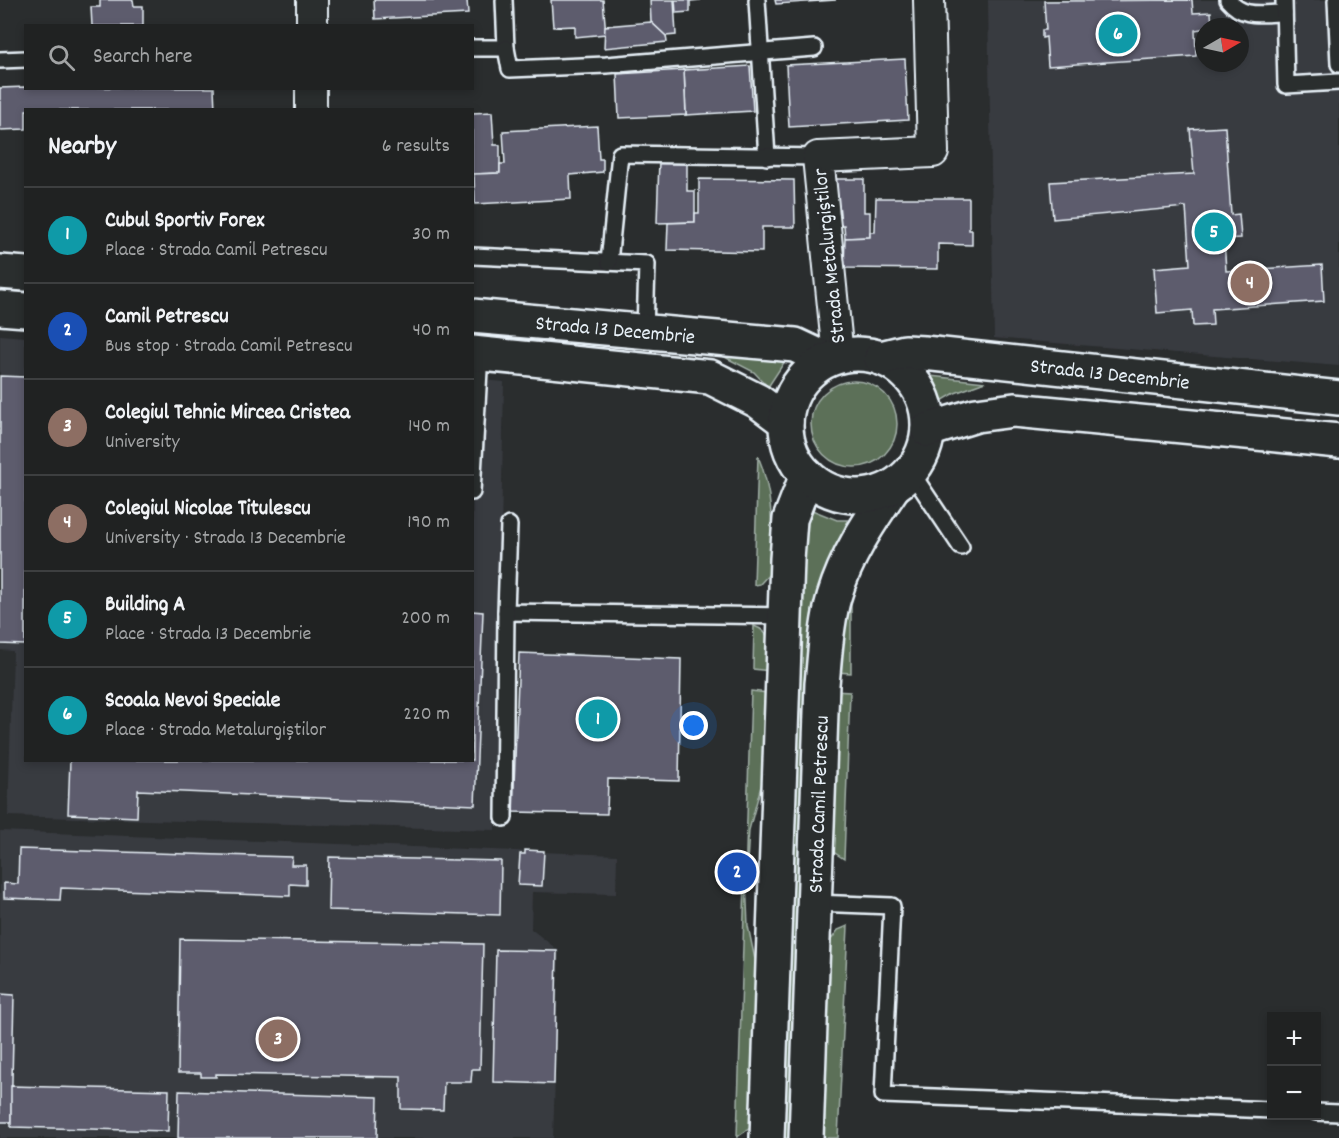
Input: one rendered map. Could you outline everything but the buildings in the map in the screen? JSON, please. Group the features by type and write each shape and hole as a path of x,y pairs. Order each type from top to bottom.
{"main road":[{"path":"0,272 24,274"},
{"path":"0,308 24,310"},
{"name":"Strada 13 Decembrie","path":"474,316 795,345 833,358 860,353 881,358 901,368 913,380 927,412 928,430 923,452 902,479"},
{"name":"Strada 13 Decembrie","path":"881,358 905,352 924,353 1339,398"},
{"name":"Strada 13 Decembrie","path":"476,353 710,377 750,397 786,422"},
{"path":"833,358 806,375 792,397 786,422 788,441 795,460 807,475 826,489 848,496 871,495 902,479"},
{"path":"928,430 976,415 1014,410 1339,441"},
{"name":"Strada Camil Petrescu","path":"767,1138 790,519 807,475"},
{"name":"Strada Camil Petrescu","path":"806,1138 822,684 834,597 864,531 902,479"}],"street":[{"path":"312,0 312,24"},
{"name":"Strada Metalurgiștilor","path":"833,358 818,157 933,152 929,0"},
{"path":"311,90 311,108"}],"lane":[{"path":"504,0 506,48 510,69 814,48"},
{"path":"757,0 767,157"},
{"path":"1228,0 1237,11 1284,6 1286,85 1339,82"},
{"path":"1336,0 1339,64"},
{"path":"474,48 506,48"},
{"path":"0,60 24,58"},
{"name":"Strada Metalurgiștilor","path":"609,262 620,154 818,157"},
{"path":"474,256 647,264 645,332"},
{"path":"474,422 476,353"},
{"path":"902,479 961,548"},
{"path":"504,818 509,525"},
{"path":"506,612 785,616"},
{"path":"814,903 892,906 883,1095 1267,1110"},
{"path":"1321,1112 1339,1113"}],"shaded area":[{"path":"988,0 1339,0 1339,366 994,338"},
{"path":"0,335 24,337 24,762 474,762 474,379 504,382 495,830 8,816 13,651 0,650"},
{"path":"0,831 617,855 616,894 532,892 531,929 559,951 553,1138 0,1138"}],"green space":[{"path":"715,352 787,358 768,387 754,372"},
{"path":"930,376 985,382 955,393 940,402"},
{"path":"846,381 862,381 885,393 894,407 897,424 894,441 885,455 862,467 846,467 830,460 818,448 811,432 811,416 818,400 830,388"},
{"path":"758,456 769,499 772,528 771,572 760,584 754,585"},
{"path":"812,510 837,520 848,520 827,568 792,1138 776,1138 796,618 808,522"},
{"path":"851,605 851,673 835,672 843,626"},
{"path":"754,626 761,629 768,638 770,671 753,669"},
{"path":"751,691 768,693 767,764 749,830 746,879 748,926 758,974 753,1118 750,1128 737,1137"},
{"path":"833,691 850,692 844,859 832,851"},
{"path":"848,926 838,1138 818,1138 826,947 838,930"}],"place":[{"name":"Scoala Nevoi Speciale","path":"1118,34"},
{"name":"Building A","path":"1214,232"},
{"name":"Colegiul Nicolae Titulescu","path":"1250,283"},
{"name":"Cubul Sportiv Forex","path":"598,719"},
{"name":"Camil Petrescu","path":"737,872"},
{"name":"Colegiul Tehnic Mircea Cristea","path":"278,1039"}]}
